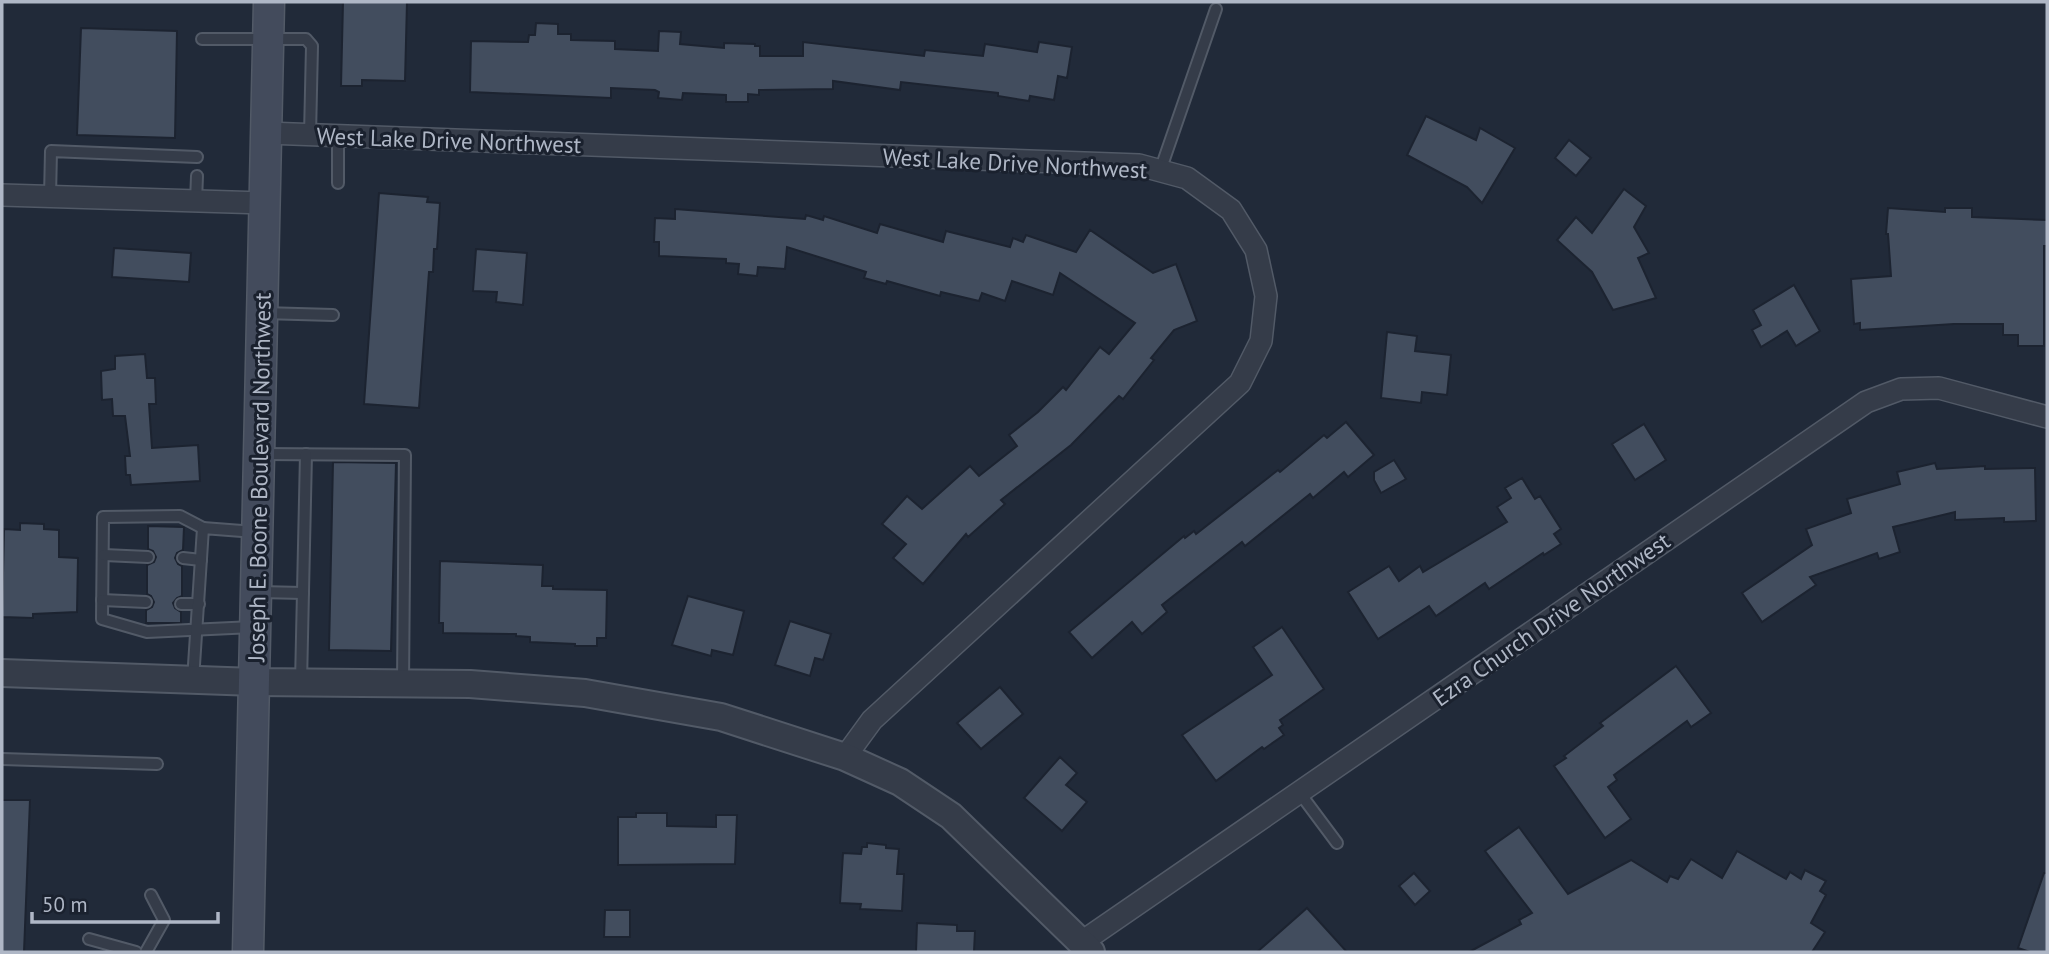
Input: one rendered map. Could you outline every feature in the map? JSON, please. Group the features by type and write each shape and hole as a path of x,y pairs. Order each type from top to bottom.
{"main road":[{"name":"Joseph E. Boone Boulevard Northwest","path":"248,952 269,2"}],"street":[{"name":"West Lake Drive Northwest","path":"266,134 1139,165 1187,178 1231,210 1256,250 1266,296 1261,341 1240,383 872,720 845,757"},
{"path":"2,195 265,203"},
{"name":"Ezra Church Drive Northwest","path":"1086,947 1299,792 1866,402 1901,389 1939,387 2047,417"},
{"path":"2,673 255,682 470,684 585,693 721,718 845,757 900,782 951,816 1086,947"}],"lane":[{"path":"1160,171 1216,9"},
{"path":"202,39 306,39 312,46 310,135"},
{"path":"338,136 338,183"},
{"path":"50,197 51,151 197,157"},
{"path":"196,201 197,176"},
{"path":"262,313 333,315"},
{"path":"260,454 405,455 403,684"},
{"path":"301,683 306,454"},
{"path":"256,627 147,632 102,619 103,517 180,516 203,528 258,532"},
{"path":"193,680 203,528"},
{"path":"104,555 148,557"},
{"path":"183,558 201,560"},
{"path":"257,592 303,593"},
{"path":"102,600 146,602"},
{"path":"181,604 199,604"},
{"path":"2,759 157,764"},
{"path":"1299,792 1337,843"},
{"path":"146,952 164,919 151,895"},
{"path":"89,939 136,952"}],"building":[{"path":"343,2 407,2 405,81 362,80 362,86 341,86"},
{"path":"536,23 558,24 558,34 571,34 571,40 615,41 615,49 658,51 659,31 681,32 680,44 724,48 724,43 755,44 760,46 760,56 803,56 803,42 924,56 925,50 983,56 985,44 1037,52 1039,42 1072,47 1067,78 1058,76 1054,100 1030,96 1029,101 998,96 998,93 901,82 900,90 833,81 833,89 759,90 759,95 748,94 748,102 726,102 726,95 683,93 682,100 658,98 659,92 655,90 611,88 611,98 470,92 471,41 528,42 529,35 535,35"},
{"path":"81,28 177,31 175,138 77,135"},
{"path":"1426,116 1476,140 1480,128 1515,148 1482,203 1467,187 1407,155"},
{"path":"1569,140 1591,158 1576,176 1555,158"},
{"path":"1624,189 1646,206 1634,227 1649,253 1638,258 1656,298 1613,310 1592,272 1557,240 1576,217 1592,233"},
{"path":"379,193 428,197 427,202 440,203 437,249 434,249 433,272 429,272 419,408 364,404"},
{"path":"1888,208 1945,212 1945,208 1972,208 1972,217 2047,220 2047,246 2044,246 2044,346 2018,346 2018,335 2003,335 2003,324 1860,330 1860,323 1854,324 1851,279 1891,276 1886,234"},
{"path":"675,209 805,219 806,215 823,220 824,216 877,233 880,224 943,242 946,231 1010,247 1013,238 1023,242 1026,235 1076,252 1090,230 1153,273 1176,264 1197,321 1174,330 1123,399 1119,396 1071,445 1001,500 1005,504 968,537 966,534 923,584 893,558 906,544 882,524 907,496 922,509 970,466 979,476 1017,446 1009,435 1063,387 1066,390 1100,347 1109,354 1135,323 1060,273 1053,295 1012,281 1005,301 982,293 979,301 941,292 940,296 887,281 886,284 864,278 866,272 787,247 785,269 758,267 757,276 738,274 739,264 726,263 726,259 659,256 659,242 654,242 655,218 675,219"},
{"path":"114,248 191,253 189,282 112,277"},
{"path":"476,249 527,253 523,305 496,302 497,292 473,291"},
{"path":"1794,285 1820,331 1796,346 1787,331 1761,347 1752,330 1761,325 1753,310"},
{"path":"1387,332 1417,336 1415,351 1451,355 1447,395 1422,392 1421,403 1381,398"},
{"path":"145,354 147,378 155,378 156,404 149,404 152,448 198,445 200,481 131,485 130,475 126,475 125,456 130,456 125,416 113,416 112,399 102,400 101,371 115,369 115,356"},
{"path":"1346,422 1374,455 1348,477 1344,472 1313,498 1310,494 1245,546 1242,542 1162,605 1167,612 1142,634 1132,622 1092,658 1069,632 1184,536 1185,538 1194,531 1196,534 1278,470 1280,472 1324,435 1327,438"},
{"path":"1644,424 1666,460 1635,480 1612,444"},
{"path":"1394,460 1406,479 1381,493 1374,480 1374,472"},
{"path":"333,462 396,463 391,651 329,650"},
{"path":"1935,463 1937,469 1985,466 1985,469 2035,468 2036,521 2004,522 2004,518 1955,520 1955,512 1893,527 1900,552 1879,559 1877,553 1810,577 1816,585 1762,622 1742,593 1812,545 1806,529 1851,513 1847,499 1900,484 1897,472"},
{"path":"1522,478 1535,499 1540,496 1561,529 1554,534 1561,544 1489,589 1485,583 1436,616 1429,606 1378,639 1348,592 1389,566 1399,581 1420,566 1423,572 1507,522 1497,507 1511,498 1505,488"},
{"path":"20,523 44,524 44,529 59,530 59,557 78,558 77,612 33,614 33,618 2,617 4,529 20,530"},
{"path":"148,526 184,527 183,550 177,553 175,558 182,566 182,596 173,603 181,612 181,623 146,623 146,610 152,607 154,602 147,594 147,565 154,562 156,557 153,551 148,549"},
{"path":"440,561 543,565 542,586 553,586 553,589 607,590 606,638 597,638 597,646 575,646 530,642 530,637 516,634 443,633 443,623 439,623"},
{"path":"688,596 744,611 733,655 712,650 711,656 672,645"},
{"path":"790,621 831,634 823,660 815,658 810,676 775,665"},
{"path":"1282,627 1324,689 1280,720 1283,725 1279,728 1284,735 1264,749 1262,747 1216,781 1182,735 1272,675 1253,647"},
{"path":"1676,666 1711,713 1691,727 1687,721 1614,775 1617,780 1608,787 1631,819 1605,838 1554,766 1603,726 1600,723"},
{"path":"1000,687 1023,714 981,749 957,723"},
{"path":"1060,757 1077,773 1066,785 1087,802 1062,831 1024,798"},
{"path":"2,800 30,800 24,952 2,952"},
{"path":"636,813 667,813 667,826 716,827 716,815 737,815 735,864 618,865 618,817 636,817"},
{"path":"1519,827 1568,894 1631,860 1667,882 1670,876 1678,879 1691,859 1722,878 1737,851 1786,879 1790,872 1801,879 1805,870 1826,881 1820,891 1826,895 1811,923 1825,932 1812,952 1469,952 1521,924 1519,920 1532,913 1485,851"},
{"path":"867,843 899,849 897,874 904,874 902,911 860,909 861,904 840,903 843,853 861,854 862,847 867,847"},
{"path":"1414,873 1430,891 1415,905 1399,886"},
{"path":"2044,873 2047,873 2047,952 2030,952 2018,948"},
{"path":"1307,908 1347,952 1257,952"},
{"path":"605,910 630,910 630,937 604,937"},
{"path":"917,923 957,925 957,931 975,931 974,952 916,952"}]}
